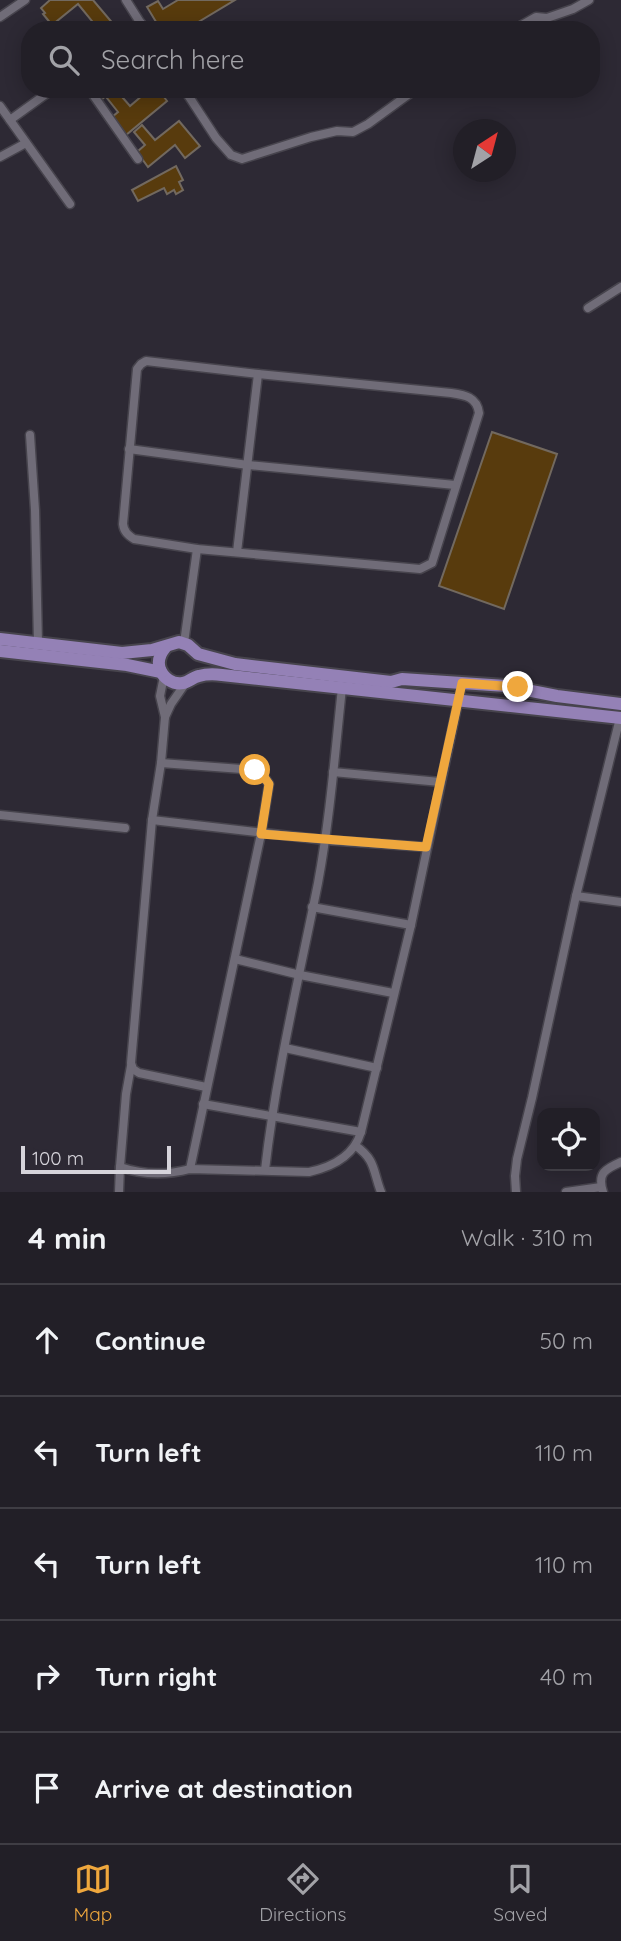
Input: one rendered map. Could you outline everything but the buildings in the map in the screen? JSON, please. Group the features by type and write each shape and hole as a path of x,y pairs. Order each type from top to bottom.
{"main road":[{"path":"0,639 122,653 184,643 198,654 235,664 391,682 402,679 518,687 557,696 621,704"},
{"path":"162,674 159,659 165,648"},
{"path":"0,651 127,665 162,674 175,682 215,674 620,718"},
{"path":"191,679 199,664 198,654"}],"street":[{"path":"0,17 25,0"},
{"path":"529,21 573,9 589,0"},
{"path":"130,1 140,21"},
{"path":"10,120 41,98"},
{"path":"95,98 138,159"},
{"path":"190,98 216,138 231,155 242,159 311,137 337,131 353,132 404,98"},
{"path":"0,106 70,204"},
{"path":"0,157 26,143"},
{"path":"588,308 621,287"},
{"path":"143,362 451,393 469,397 478,405 479,413 435,557 429,566 420,569 197,549 134,539 126,533 123,524 129,449 137,369 143,362"},
{"path":"237,552 258,374"},
{"path":"30,435 35,510 38,643"},
{"path":"129,449 248,465 456,485"},
{"path":"184,643 197,549"},
{"path":"119,1192 152,820 161,763 164,717 160,696 162,674"},
{"path":"164,717 191,679"},
{"path":"120,1167 158,1174 190,1169 296,1172 325,1168 356,1146 411,925 462,683"},
{"path":"265,1170 271,1117 324,840 342,688"},
{"path":"516,1192 517,1160 576,896 620,718"},
{"path":"161,763 255,770 262,774 269,784 261,834 190,1169"},
{"path":"333,772 440,782"},
{"path":"0,815 125,828"},
{"path":"152,820 261,834 426,847"},
{"path":"576,896 621,902"},
{"path":"312,907 411,925"},
{"path":"235,959 393,993"},
{"path":"285,1048 377,1068"},
{"path":"131,1066 139,1073 206,1087"},
{"path":"203,1104 361,1132"},
{"path":"356,1146 369,1156 374,1165 380,1192"},
{"path":"566,1192 602,1189 600,1179 606,1169 621,1162"}],"route":[{"path":"255,770 262,774 269,784 261,834 426,847 462,683 518,687"}]}
